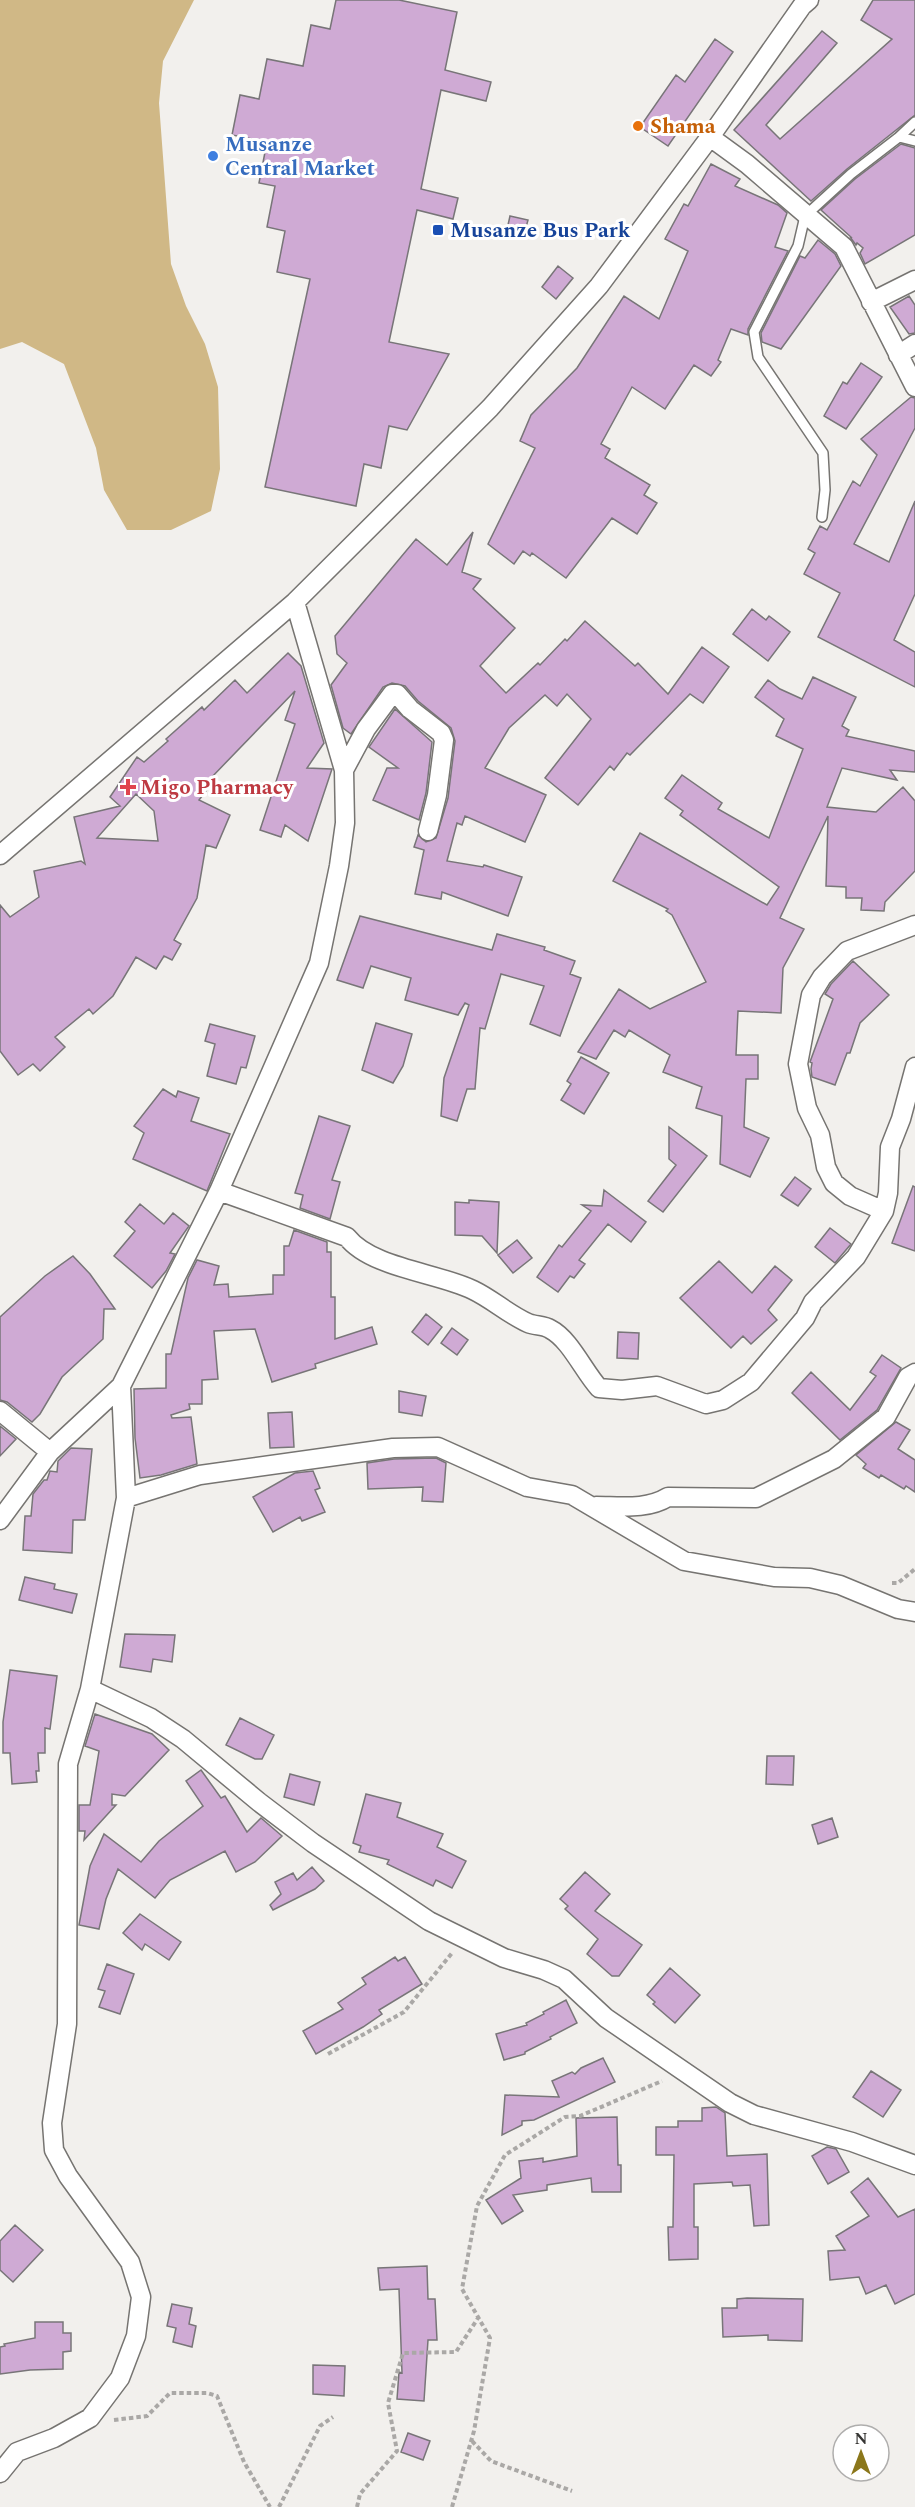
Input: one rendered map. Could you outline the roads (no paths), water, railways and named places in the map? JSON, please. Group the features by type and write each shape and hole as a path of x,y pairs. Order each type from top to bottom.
{"street":[{"path":"0,855 294,602 490,408 599,286 710,137 802,6 809,0"},
{"path":"710,137 747,164 805,216 844,247 915,387"},
{"path":"871,302 915,280"},
{"path":"898,355 915,344"},
{"path":"0,1520 50,1452 122,1386 219,1191 319,963 344,838 344,770 294,602"},
{"path":"344,770 366,729 392,694 397,694 410,709 441,733 444,740 437,795 428,831"},
{"path":"884,1211 850,1196 834,1183 826,1167 820,1135 807,1108 798,1064 811,995 822,977 847,951 915,925"},
{"path":"219,1191 348,1237 354,1246 395,1265 472,1289 522,1320 550,1329 580,1360 590,1378 599,1388 622,1390 657,1386 706,1404 723,1400 751,1382 805,1318 813,1302 856,1257 884,1211 888,1193 890,1148 901,1119 915,1067"},
{"path":"594,1506 636,1506 658,1503 668,1497 756,1498 834,1459 886,1417 908,1377 915,1372"},
{"path":"0,2473 17,2452 54,2438 90,2418 120,2378 136,2336 141,2297 130,2262 68,2176 54,2150 52,2123 67,2024 68,1764 90,1689 126,1498 122,1386"},
{"path":"0,1411 50,1452"},
{"path":"126,1498 200,1475 393,1448 438,1447 527,1487 572,1495 684,1561 774,1577 810,1578 840,1585 898,1609 915,1612"},
{"path":"90,1689 159,1723 183,1739 259,1802 352,1870 429,1921 504,1958 544,1970 564,1979 606,2018 730,2103 754,2115 852,2142 915,2165"}],"lane":[{"path":"822,517 825,490 823,453 758,357 754,332 798,246 805,216 851,174 915,122"},
{"path":"899,137 915,141"}],"place":[{"name":"Shama","path":"638,126"},
{"name":"Musanze Central Market","path":"213,156"},
{"name":"Musanze Bus Park","path":"438,230"},
{"name":"Migo Pharmacy","path":"128,787"}]}
